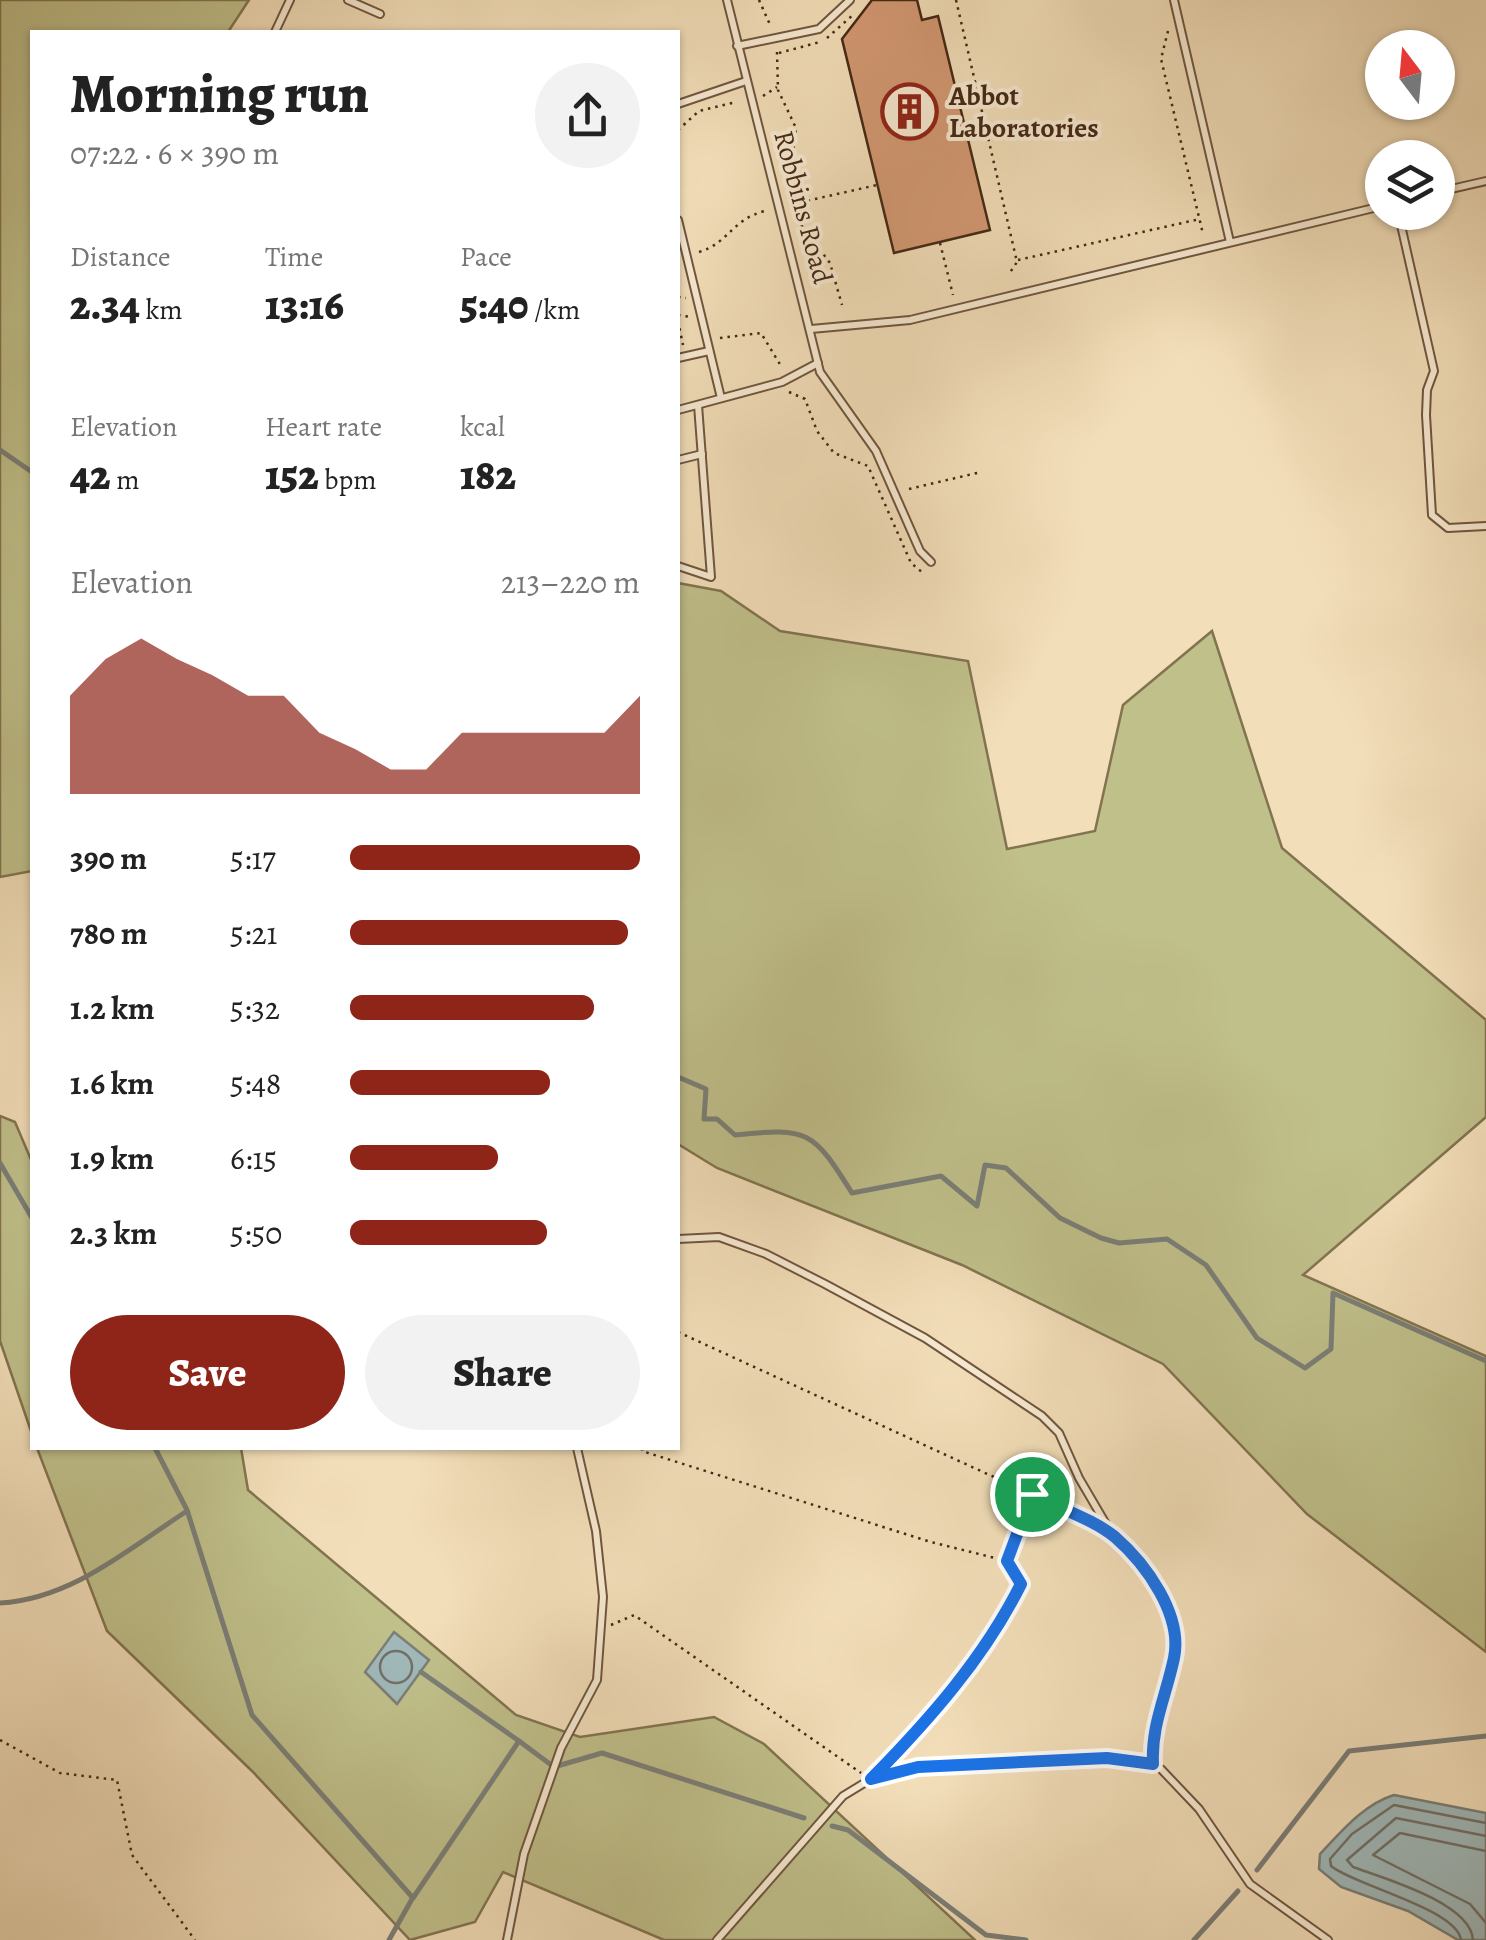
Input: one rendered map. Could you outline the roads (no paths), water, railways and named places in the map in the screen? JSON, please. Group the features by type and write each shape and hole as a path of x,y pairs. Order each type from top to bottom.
{"lane":[{"path":"277,30 290,0"},
{"path":"348,0 380,14"},
{"name":"Robbins Road","path":"728,0 818,362 850,419 876,451 920,551 931,562"},
{"path":"737,46 819,29 850,0"},
{"path":"1174,0 1230,242"},
{"path":"680,103 746,81"},
{"path":"1455,188 1486,180"},
{"path":"811,329 910,320 1365,210"},
{"path":"680,228 721,398"},
{"path":"1402,230 1434,370 1426,390 1432,514 1448,528 1486,526"},
{"path":"680,358 710,351"},
{"path":"680,409 782,382 818,362"},
{"path":"680,567 711,577 698,404"},
{"path":"680,460 702,454"},
{"path":"680,1239 719,1237 766,1254 925,1338 1042,1416 1059,1434 1079,1478 1114,1536 1148,1574 1173,1620 1175,1654 1152,1734 1153,1764"},
{"path":"506,1940 530,1837 561,1748 597,1680 603,1598 596,1531 577,1450"},
{"path":"717,1940 842,1796 871,1779 918,1767 1107,1758 1153,1764 1199,1809 1250,1884 1328,1940"}],"water":[{"path":"394,1632 429,1660 397,1704 365,1672"},
{"path":"1394,1795 1486,1813 1486,1940 1458,1940 1408,1911 1341,1887 1319,1869 1320,1854 1345,1828 1373,1805"}],"waterway":[{"path":"0,450 30,471"},
{"path":"680,1078 706,1089 704,1119 717,1119 735,1135 779,1132 807,1138 828,1157 852,1193 941,1176 977,1206 985,1165 1006,1168 1060,1218 1101,1238 1119,1243 1167,1239 1206,1265 1257,1338 1305,1368 1331,1349 1333,1293 1486,1361"},
{"path":"0,1163 30,1215"},
{"path":"156,1450 187,1510 252,1715 413,1898 519,1741 554,1767 602,1753 804,1818"},
{"path":"0,1603 26,1599 75,1582 187,1511"},
{"path":"421,1672 519,1741"},
{"path":"1257,1870 1349,1751 1486,1736"},
{"path":"832,1826 848,1830 986,1935 1026,1940"},
{"path":"1194,1940 1238,1891"},
{"path":"389,1940 412,1899"}],"place":[{"name":"Abbot Laboratories","path":"910,112"}]}
